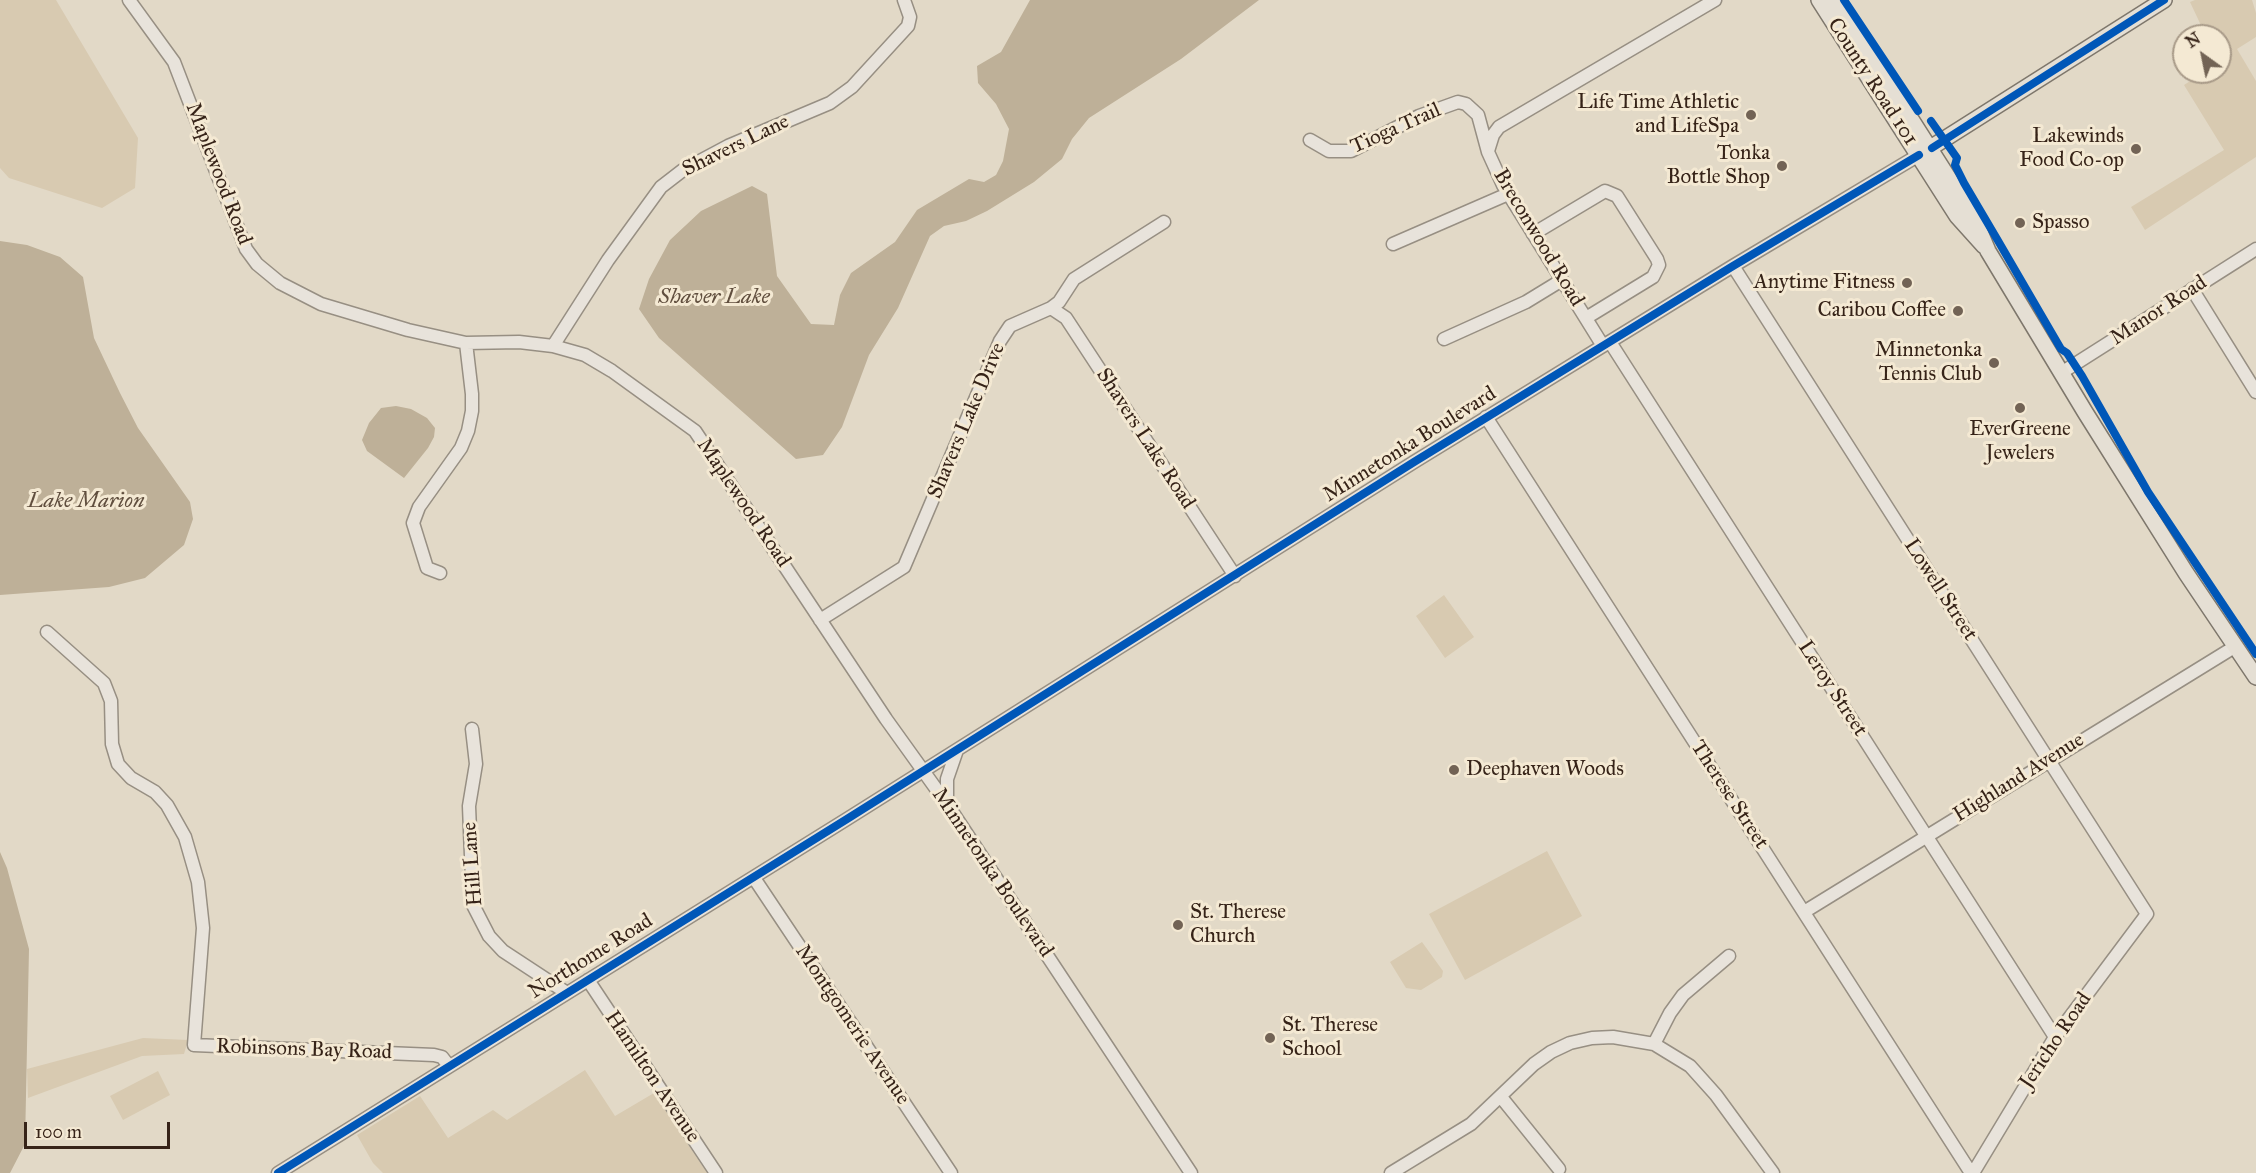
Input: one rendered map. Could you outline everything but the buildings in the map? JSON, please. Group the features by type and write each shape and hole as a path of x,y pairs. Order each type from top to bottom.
{"main road":[{"name":"County Road 101","path":"1819,0 1925,152"},
{"name":"Minnetonka Boulevard","path":"1925,152 2164,0"},
{"name":"County Road 101","path":"1841,2 1925,152 1961,222 1988,251 2186,573 2256,677"}],"street":[{"name":"Maplewood Road","path":"129,0 174,62 246,249 258,264 280,283 321,304 382,323 466,343 519,342 553,346 585,356 612,371 695,432 886,720 923,771"},
{"name":"Shavers Lane","path":"553,346 608,260 661,187 683,170 728,146 830,103 852,87 909,26 910,17 904,0"},
{"path":"1478,115 1499,127 1715,0"},
{"name":"Tioga Trail","path":"1310,140 1319,147 1340,153 1361,147 1419,116 1458,102 1466,104 1478,115"},
{"path":"1478,115 1488,152"},
{"name":"Breconwood Road","path":"1499,127 1493,135 1488,152 1508,194 1586,318 1606,344"},
{"name":"Minnetonka Boulevard","path":"1191,1173 923,771 1486,417 1925,152"},
{"path":"1533,234 1605,191 1617,196 1651,249 1659,265 1653,277 1586,318"},
{"path":"1393,244 1508,194"},
{"name":"Shavers Lake Drive","path":"820,620 904,567 1004,333 1017,321 1051,308 1059,302 1074,279 1164,222"},
{"name":"Manor Road","path":"2061,373 2256,249"},
{"name":"Lowell Street","path":"1733,266 2147,914"},
{"path":"1444,339 1526,302 1562,280"},
{"path":"2192,289 2256,392"},
{"name":"Shavers Lake Road","path":"1051,308 1066,318 1234,576"},
{"path":"440,573 426,568 413,523 419,507 461,448 468,431 472,411 472,394 466,343"},
{"name":"Leroy Street","path":"1606,344 2055,1037"},
{"name":"Therese Street","path":"1486,417 1972,1173"},
{"name":"Robinsons Bay Road","path":"47,632 104,683 111,701 112,744 118,764 132,778 155,792 167,805 185,837 198,882 203,927 194,1045 434,1055 442,1057 449,1066"},
{"name":"Highland Avenue","path":"1804,912 2049,759 2236,646"},
{"name":"Hill Lane","path":"472,729 476,764 469,806 473,905 489,936 503,951 567,993"},
{"path":"947,804 947,779 957,750"},
{"name":"Northome Road","path":"278,1173 923,771"},
{"name":"Montgomerie Avenue","path":"754,878 951,1173"},
{"name":"Jericho Road","path":"1972,1173 2055,1037 2147,914"},
{"path":"1654,1044 1670,1012 1683,995 1729,956"},
{"name":"Hamilton Avenue","path":"588,980 716,1173"},
{"path":"1390,1173 1471,1124 1534,1064 1570,1043 1592,1038 1613,1037 1654,1044 1690,1066 1716,1095 1773,1173"},
{"path":"1501,1097 1559,1169"}],"shaded area":[{"path":"0,0 56,0 138,138 135,188 102,208 9,178 0,168"},
{"path":"2195,0 2252,0 2256,13 2256,37 2237,49 2256,81 2256,157 2145,230 2131,207 2224,150 2184,85 2232,84 2232,24 2200,24 2190,2"},
{"path":"1444,595 1474,637 1445,658 1416,616"},
{"path":"1547,851 1582,916 1465,980 1429,914"},
{"path":"1422,942 1443,971 1442,977 1421,990 1406,988 1390,962"},
{"path":"143,1038 188,1040 184,1054 142,1056 28,1098 27,1069"},
{"path":"585,1070 615,1116 654,1093 707,1173 383,1173 373,1163 357,1135 420,1096 448,1138 493,1110 507,1120"},
{"path":"158,1071 170,1095 123,1120 110,1096"}],"water":[{"name":"Shaver Lake","path":"1030,0 1259,0 1181,59 1089,118 1072,139 1062,159 1034,182 987,211 966,221 944,226 930,236 898,308 869,355 842,427 823,455 796,459 659,338 639,309 649,279 670,240 701,211 752,186 767,194 777,276 811,324 834,325 840,295 851,273 895,242 917,210 969,179 984,182 996,175 1003,161 1009,129 996,104 978,83 977,66 1001,52"},
{"name":"Lake Marion","path":"0,241 27,245 60,257 83,277 94,338 120,393 138,428 190,502 193,519 184,545 145,578 109,587 0,595"},
{"path":"396,406 411,409 427,418 435,428 434,437 428,448 404,478 367,451 362,440 369,423 381,408"},
{"path":"0,852 7,868 29,949 25,1144 10,1173 0,1173"}],"cycle path":[{"path":"1844,0 1918,111"},
{"path":"1932,148 2164,0"},
{"path":"1931,121 1957,158 1955,165 1964,183 2061,349 2067,353 2082,376 2148,492 2256,654"},
{"path":"278,1173 847,819 1414,462 1919,155"}],"place":[{"name":"Life Time Athletic and LifeSpa","path":"1751,115"},
{"name":"Lakewinds Food Co-op","path":"2136,149"},
{"name":"Tonka Bottle Shop","path":"1782,166"},
{"name":"Spasso","path":"2020,223"},
{"name":"Anytime Fitness","path":"1907,283"},
{"name":"Caribou Coffee","path":"1958,311"},
{"name":"Minnetonka Tennis Club","path":"1994,363"},
{"name":"EverGreene Jewelers","path":"2020,408"},
{"name":"Deephaven Woods","path":"1454,770"},
{"name":"St. Therese Church","path":"1178,925"},
{"name":"St. Therese School","path":"1270,1038"}]}
